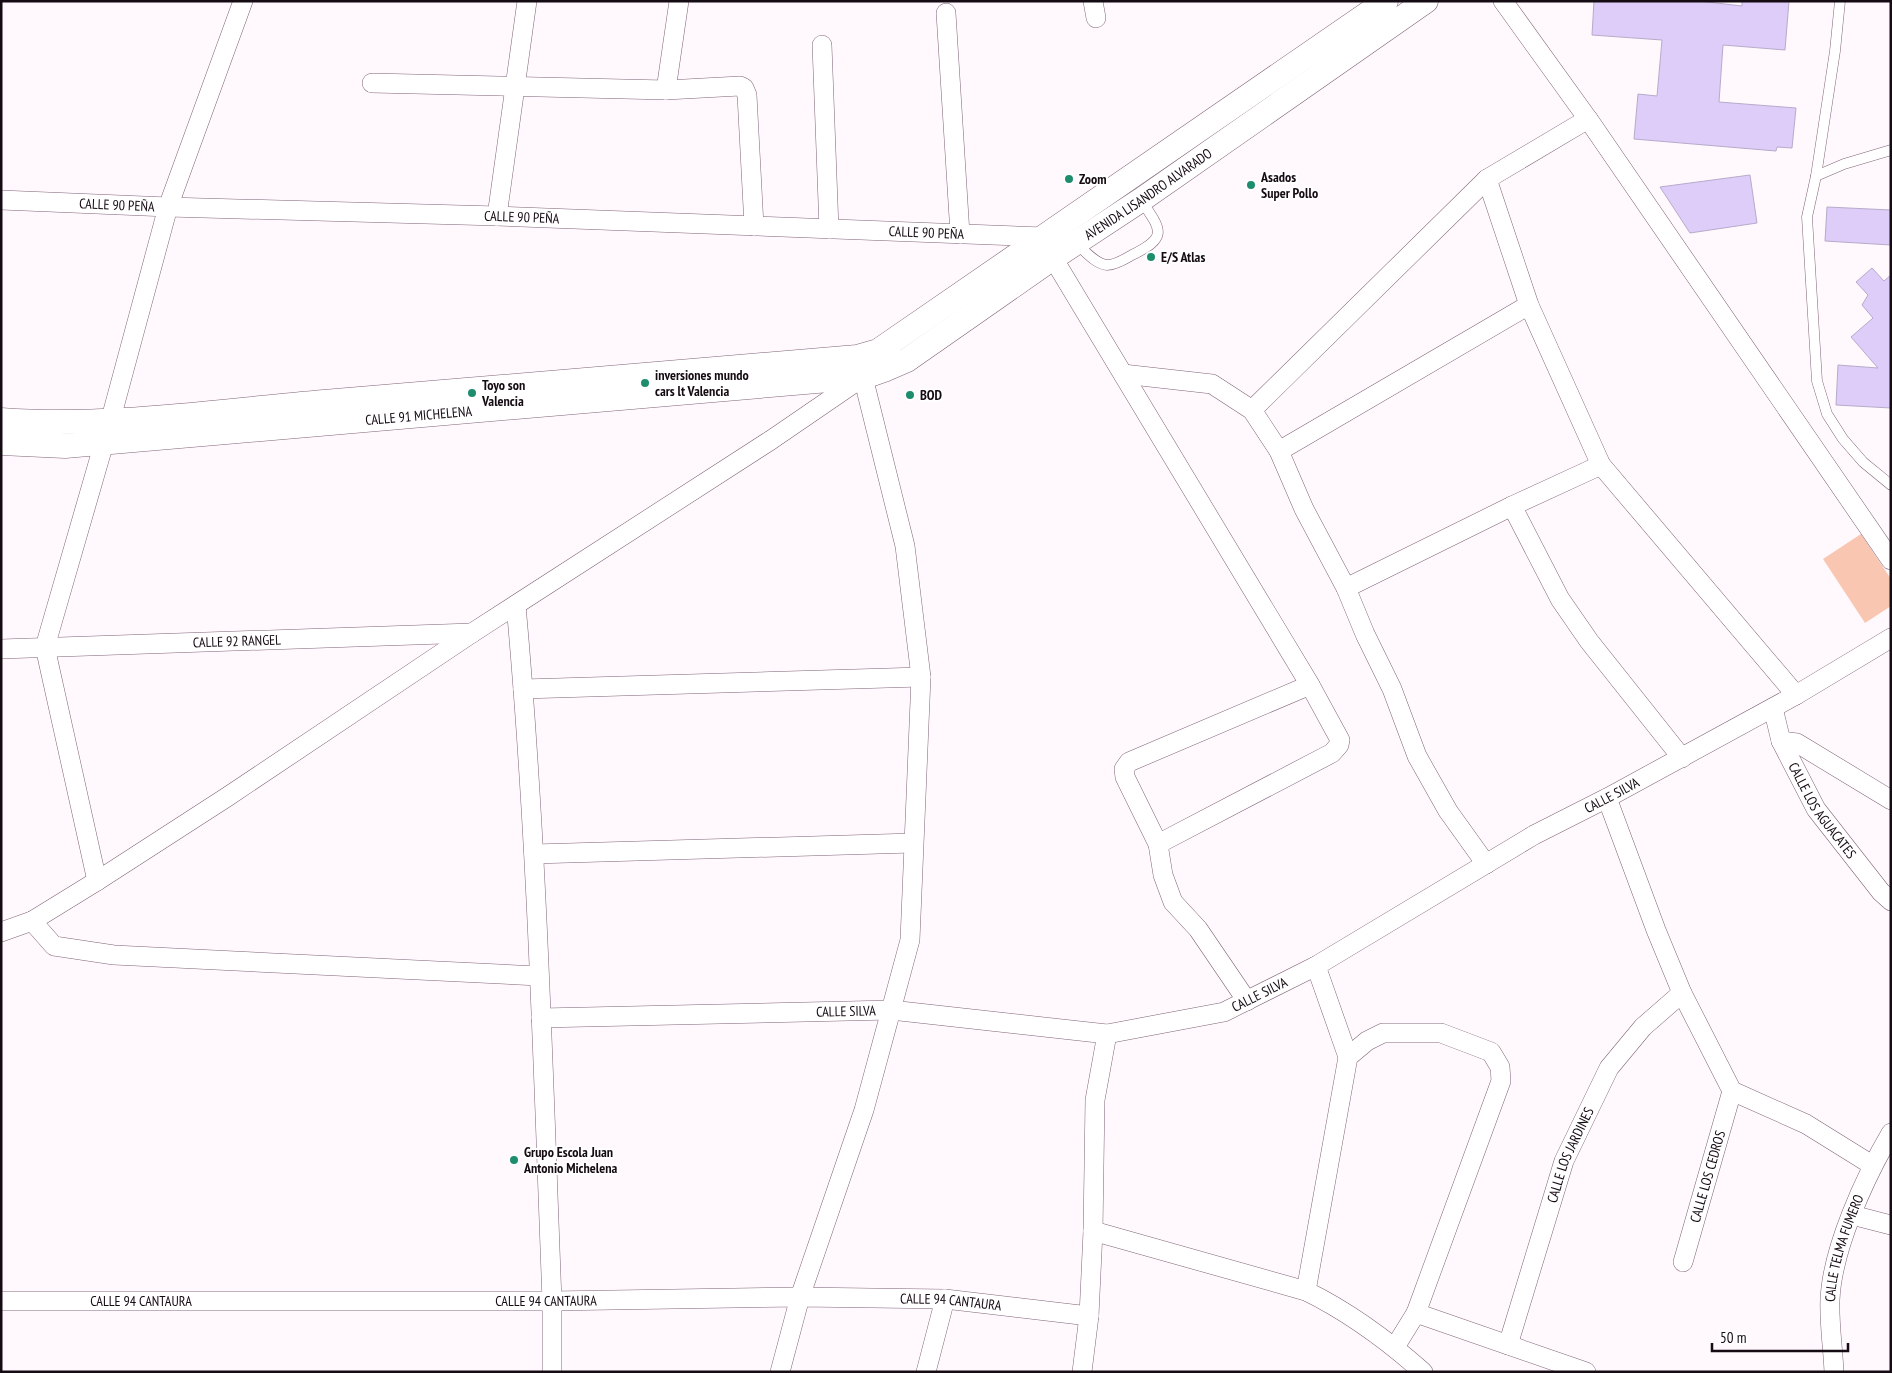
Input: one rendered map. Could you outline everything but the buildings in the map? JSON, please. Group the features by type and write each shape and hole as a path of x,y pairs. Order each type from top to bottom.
{"street":[{"path":"97,881 45,647 107,432 168,207 243,1"},
{"path":"497,216 527,1"},
{"path":"666,90 679,1"},
{"name":"AVENIDA LISANDRO ALVARADO","path":"861,367 878,351 1048,248 1386,1"},
{"name":"AVENIDA LISANDRO ALVARADO","path":"1048,248 1076,243 1141,200 1426,1"},
{"path":"1502,1 1588,119 1891,560"},
{"path":"946,13 960,234"},
{"path":"822,45 828,229"},
{"path":"372,83 666,90 740,86 744,88 747,95 754,226"},
{"path":"1252,410 1487,179 1588,119"},
{"path":"1487,179 1529,305 1601,465 1796,695"},
{"name":"CALLE 90 PEÑA","path":"1,200 168,207 497,216 960,234 1048,248"},
{"path":"1048,248 1310,685 1340,740 1339,745 1332,753 1158,844"},
{"path":"1279,450 1529,305"},
{"path":"1,932 32,921 97,881 227,797 472,633 771,440 861,367 905,546 921,677 910,940 864,1110 800,1297 780,1372"},
{"name":"CALLE 91 MICHELENA","path":"1,444 65,446 107,432 340,400 861,367"},
{"path":"1123,374 1212,384 1252,410 1279,450 1304,509 1346,588 1365,634 1392,689 1416,756 1448,811 1486,864"},
{"name":"CALLE 91 MICHELENA","path":"1,420 107,432"},
{"path":"1346,588 1512,506 1601,465"},
{"path":"1512,506 1560,599 1589,640 1682,758"},
{"path":"516,605 534,854 552,1301 552,1372"},
{"name":"CALLE 92 RANGEL","path":"1,648 472,633"},
{"name":"CALLE SILVA","path":"541,1018 891,1010 1107,1034 1224,1012 1316,966 1534,835 1607,798 1773,708 1891,638"},
{"path":"523,689 921,677"},
{"path":"1247,1001 1198,929 1174,902 1163,875 1158,844 1125,777 1124,769 1129,762 1310,685"},
{"name":"CALLE LOS AGUACATES","path":"1773,708 1781,741 1816,809 1881,892 1891,900"},
{"path":"1781,741 1797,743 1891,800"},
{"path":"1607,798 1656,930 1682,993 1732,1091 1806,1124 1872,1165"},
{"path":"534,854 913,843"},
{"path":"32,921 54,946 114,955 539,976"},
{"path":"1306,1291 1348,1057 1316,966"},
{"name":"CALLE LOS JARDINES","path":"1508,1345 1564,1161 1609,1068 1643,1027 1682,993"},
{"path":"1348,1057 1367,1041 1383,1033 1441,1033 1491,1052 1500,1067 1501,1081 1416,1313 1395,1347"},
{"path":"1082,1372 1089,1316 1093,1231 1095,1100 1107,1034"},
{"name":"CALLE LOS CEDROS","path":"1683,1262 1732,1091"},
{"name":"CALLE TELMA FUMERO","path":"1834,1372 1830,1300 1836,1259 1872,1165 1891,1133"},
{"path":"1852,1215 1891,1225"},
{"path":"1093,1231 1306,1291 1334,1305 1395,1347 1423,1372"},
{"name":"CALLE 94 CANTAURA","path":"1,1301 552,1301 800,1297 945,1299 1089,1316"},
{"path":"926,1372 945,1299"},
{"path":"1416,1313 1586,1372"}],"lane":[{"path":"1840,1 1834,60 1816,176 1806,217 1817,381 1827,414 1843,438 1863,462 1891,484"},
{"path":"1816,176 1844,164 1891,150"},
{"path":"1076,243 1098,262 1107,265 1115,264 1152,246 1158,237 1158,229 1141,200"}],"shaded area":[{"path":"1861,534 1891,579 1891,606 1865,623 1823,559"}],"place":[{"name":"Zoom","path":"1069,179"},
{"name":"Asados Super Pollo","path":"1251,185"},
{"name":"E/S Atlas","path":"1151,257"},
{"name":"inversiones mundo cars lt Valencia","path":"645,383"},
{"name":"Toyo son Valencia","path":"472,393"},
{"name":"BOD","path":"910,395"},
{"name":"Grupo Escola Juan Antonio Michelena","path":"514,1160"}]}
